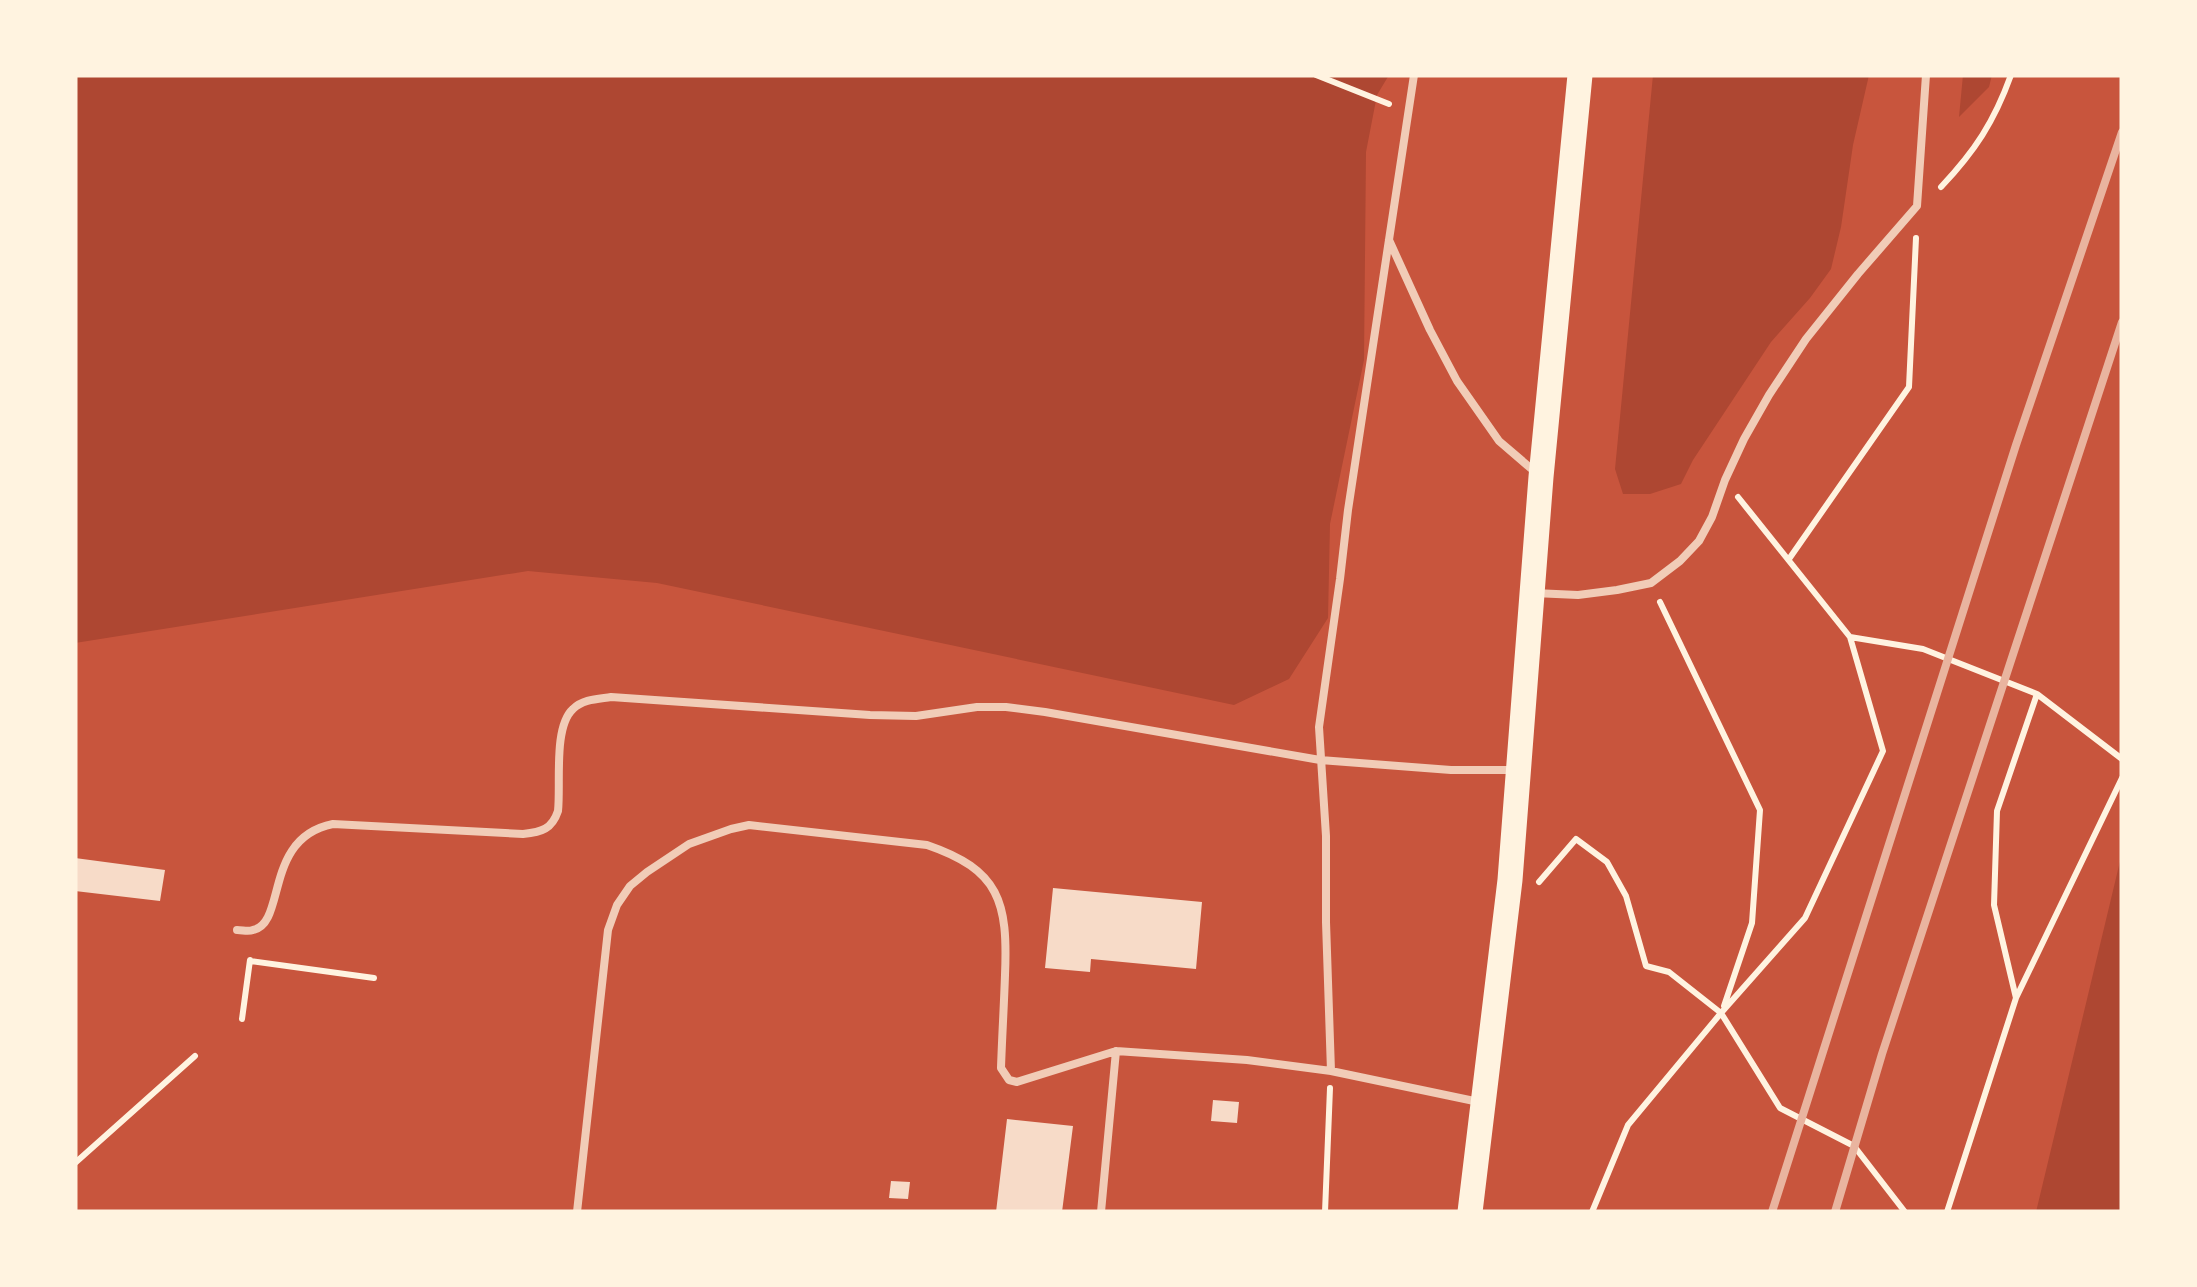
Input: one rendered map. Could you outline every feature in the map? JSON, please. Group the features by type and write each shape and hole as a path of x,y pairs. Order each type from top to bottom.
{"main road":[{"path":"1470,1212 1508,894 1541,478 1580,75"}],"lane":[{"path":"1331,1071 1326,836 1319,727 1414,75"},
{"path":"1533,593 1578,595 1651,583 1699,541 1744,439 1806,339 1917,206 1926,75"},
{"path":"1388,237 1457,380 1498,441 1541,478"},
{"path":"238,930 262,926 274,906 283,866 296,844 314,828 333,824 524,834 548,830 558,811 562,726 570,710 585,701 611,696 886,716 1006,707 1320,760 1451,770 1518,770"},
{"path":"577,1212 608,930 617,906 630,886 689,844 749,825 927,845 969,863 993,888 1006,922 1001,1068 1009,1080 1017,1082 1116,1052 1247,1060 1331,1071 1483,1103"},
{"path":"1101,1212 1116,1052"}],"path":[{"path":"1316,75 1409,112"},
{"path":"1789,560 1909,387 1917,206 1964,163 1988,130 2011,75"},
{"path":"1592,1212 1628,1125 1805,918 1883,751 1850,636 1725,480"},
{"path":"1651,583 1760,810 1752,922 1721,1013"},
{"path":"1850,636 1922,649 2038,694 2122,758"},
{"path":"2016,998 1994,905 1998,811 2038,694"},
{"path":"1948,1212 2016,998 2122,778"},
{"path":"1538,883 1576,839 1607,862 1626,896 1646,966 1669,972 1721,1013 1780,1108 1854,1146 1905,1212"},
{"path":"242,1018 254,930"},
{"path":"250,960 374,978"},
{"path":"75,1163 195,1056"},
{"path":"1325,1212 1331,1071"}],"shaded area":[{"path":"75,75 1389,75 1377,95 1366,152 1364,360 1330,524 1328,618 1289,679 1234,705 657,583 528,571 75,643"},
{"path":"1653,75 1869,75 1831,269 1771,342 1681,484 1650,494 1623,494 1615,469"},
{"path":"1963,75 1992,75 1989,87 1959,117"},
{"path":"2122,853 2122,1212 2036,1212"}],"building":[{"path":"75,858 165,870 160,901 75,891"},
{"path":"1053,888 1202,902 1196,969 1091,959 1090,972 1045,968"},
{"path":"1213,1100 1239,1102 1237,1123 1211,1121"},
{"path":"1007,1119 1073,1126 1062,1212 996,1212"},
{"path":"891,1181 910,1182 908,1199 889,1198"}],"railway":[{"path":"1772,1212 2016,445 2122,132"},
{"path":"1835,1212 1882,1054 2122,322"}]}
